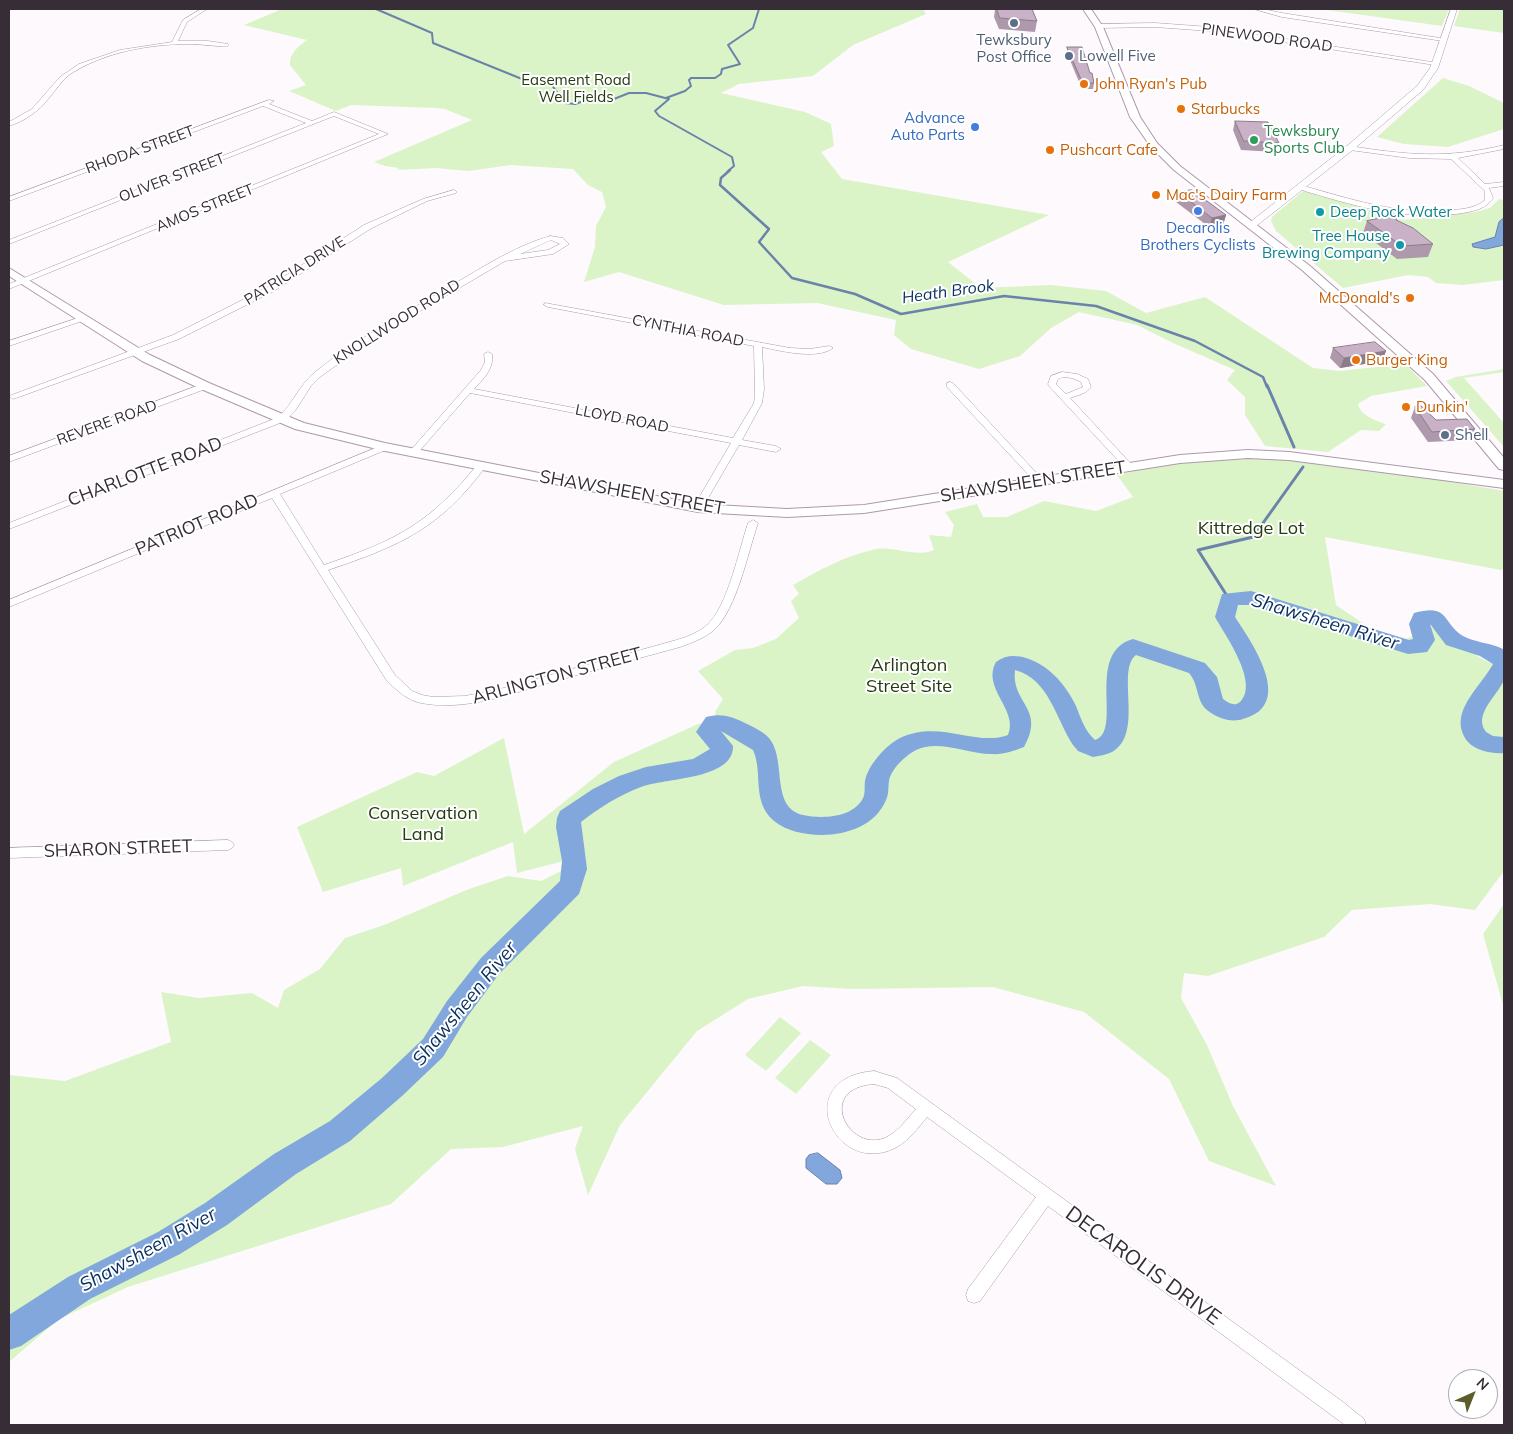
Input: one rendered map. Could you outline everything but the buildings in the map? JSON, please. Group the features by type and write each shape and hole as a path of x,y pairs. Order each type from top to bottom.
{"main road":[{"path":"1087,9 1098,26 1129,104 1148,137 1177,168 1306,268 1428,377 1452,401 1504,466"},
{"name":"SHAWSHEEN STREET","path":"9,270 137,352 205,386 282,419 322,433 413,453 698,508 768,513 864,509 1195,457 1266,454 1504,484"}],"street":[{"path":"174,44 185,21 204,9"},
{"path":"1256,9 1282,15 1443,39"},
{"path":"1252,226 1416,92 1436,64 1454,9"},
{"name":"PINEWOOD ROAD","path":"1098,26 1210,28 1436,64"},
{"path":"9,124 34,111 64,76 75,68 126,51 174,44 226,45"},
{"name":"RHODA STREET","path":"9,199 271,101"},
{"path":"263,104 312,123"},
{"name":"OLIVER STREET","path":"9,242 334,114 385,134"},
{"name":"AMOS STREET","path":"9,287 385,134"},
{"path":"1353,145 1392,154 1422,158 1454,158 1482,154 1504,147"},
{"path":"1302,185 1384,212 1426,215 1473,209 1488,201 1490,193 1454,158"},
{"path":"1484,186 1504,184"},
{"name":"PATRICIA DRIVE","path":"13,396 176,337 254,299 376,222 425,200 454,192"},
{"name":"KNOLLWOOD ROAD","path":"282,419 292,410 308,384 337,359 389,325 503,259 550,238 560,240 565,244 550,252 503,259"},
{"name":"CYNTHIA ROAD","path":"548,305 800,351 829,348"},
{"path":"9,344 84,319"},
{"path":"698,508 760,397 756,360 758,344"},
{"path":"413,453 488,366 488,354"},
{"path":"950,385 1039,481"},
{"name":"REVERE ROAD","path":"9,459 205,386"},
{"name":"LLOYD ROAD","path":"468,390 776,449"},
{"path":"1064,397 1129,467"},
{"name":"CHARLOTTE ROAD","path":"9,526 282,419"},
{"name":"PATRIOT ROAD","path":"9,604 385,447"},
{"path":"322,569 386,546 424,526 448,507 481,466"},
{"name":"ARLINGTON STREET","path":"274,493 391,678 399,687 420,699 433,701 465,700 500,693 676,644 702,633 712,626 723,610 753,523"},
{"name":"SHARON STREET","path":"9,853 228,845"},
{"name":"DECAROLIS DRIVE","path":"926,1108 898,1138 887,1144 876,1146 863,1145 846,1136 838,1126 833,1109 836,1097 843,1086 854,1079 868,1076 881,1078 892,1083 1358,1425"},
{"path":"974,1295 1046,1195"}],"green space":[{"name":"Easement Road Well Fields","path":"282,9 923,9 926,14 853,45 813,76 739,84 721,93 805,112 831,124 834,146 821,152 842,179 1049,215 948,262 981,288 1051,285 1106,291 1146,313 1205,297 1313,368 1339,371 1405,364 1427,386 1371,396 1358,404 1365,414 1386,424 1379,431 1361,430 1328,452 1265,446 1245,415 1245,397 1227,380 1235,370 1137,325 1079,312 1051,328 1020,356 979,369 911,349 894,335 896,320 817,303 724,305 619,272 584,282 595,247 596,226 606,207 602,192 588,185 573,169 511,165 468,171 436,168 397,170 399,168 374,162 472,120 445,109 436,108 351,105 336,111 289,91 306,85 290,65 290,61 295,51 307,40 244,25"},
{"path":"1320,9 1449,9 1442,26"},
{"path":"1460,9 1504,9 1504,33 1454,26"},
{"path":"1443,78 1469,86 1504,103 1504,129 1448,147 1404,144 1377,137"},
{"path":"1303,191 1403,220 1475,212 1490,208 1499,199 1504,200 1504,280 1463,285 1436,283 1428,277 1408,275 1343,288 1276,231 1271,221 1272,217"},
{"path":"1504,369 1504,372 1464,378 1504,423 1504,447 1446,381 1456,377"},
{"path":"1209,454 1296,455 1504,491 1504,569 1501,570 1325,537 1336,605 1376,632 1404,640 1431,627 1484,660 1504,668 1504,871 1475,910 1430,904 1352,910 1324,937 1208,976 1184,973 1181,998 1207,1045 1233,1106 1276,1186 1209,1161 1169,1079 1084,1012 993,987 852,989 803,986 748,999 697,1031 620,1125 588,1195 575,1149 583,1126 503,1147 451,1149 391,1204 128,1287 59,1319 9,1362 9,1075 65,1081 171,1042 161,992 199,998 252,993 278,1008 284,990 320,969 345,938 384,925 469,889 508,876 541,881 563,870 564,861 517,873 513,842 403,886 401,868 323,892 297,827 417,772 434,776 504,738 524,834 614,762 698,724 718,723 715,712 723,699 698,671 735,650 753,648 776,639 799,618 791,601 799,594 793,585 803,579 844,559 876,549 920,553 934,550 929,535 951,537 954,525 945,512 977,504 983,517 1007,517 1044,501 1096,511 1133,497 1117,475"},
{"path":"1504,904 1504,1008 1483,934"},
{"path":"780,1017 801,1033 766,1071 745,1055"},
{"path":"810,1040 831,1055 796,1094 775,1078"}],"water":[{"path":"1504,218 1504,245 1486,249 1473,247 1472,244 1495,237 1499,222"},
{"path":"818,1153 840,1170 842,1178 837,1184 826,1184 806,1168 806,1159 809,1155"}],"waterway":[{"name":"Heath Brook","path":"376,9 432,33 433,43 522,79 548,80 565,103 575,104 587,100 609,101 629,93 646,93 669,99 655,111 659,116 732,157 734,166 728,171"},
{"path":"666,98 685,91 691,86 689,80 691,78 715,78 721,74 722,69 740,64 728,45 753,28 759,9"},
{"name":"Heath Brook","path":"730,170 721,178 720,185 769,229 759,242 792,278 855,294 901,314 1004,296 1096,306 1195,341 1263,377 1267,387"},
{"name":"Heath Brook","path":"1267,385 1294,447"},
{"name":"Heath Brook","path":"1229,599 1198,550 1253,537 1303,467"},
{"name":"Shawsheen River","path":"9,1334 79,1288 169,1243 216,1214 285,1164 340,1131 392,1087 433,1048 457,1009 490,966 570,887 575,869 569,836 569,818 601,796 636,779 694,768 714,759 722,752 722,746 707,732 714,723 727,724 761,744 768,762 770,794 779,812 788,819 803,824 820,826 838,824 860,816 866,811 875,798 877,782 881,771 894,755 908,744 921,739 935,738 992,746 1016,741 1021,732 1021,723 1019,714 1005,686 1003,676 1004,667 1010,663 1026,666 1042,676 1050,684 1062,700 1076,732 1086,745 1093,749 1107,744 1115,734 1118,719 1118,667 1123,654 1133,646 1197,668 1206,677 1213,703 1232,713 1245,710 1254,701 1257,690 1256,678 1252,664 1225,617 1229,599 1251,598 1408,647 1419,647 1424,640 1419,624 1421,618 1433,617 1454,640 1467,646 1487,650 1499,657 1504,663 1479,700 1471,721 1472,730 1478,738 1491,744 1504,745"}],"place":[{"name":"Tewksbury Post Office","path":"1014,23"},
{"name":"Lowell Five","path":"1069,56"},
{"name":"John Ryan's Pub","path":"1084,84"},
{"name":"Starbucks","path":"1181,109"},
{"name":"Advance Auto Parts","path":"975,127"},
{"name":"Tewksbury Sports Club","path":"1254,140"},
{"name":"Pushcart Cafe","path":"1050,150"},
{"name":"Mac's Dairy Farm","path":"1156,195"},
{"name":"Decarolis Brothers Cyclists","path":"1198,211"},
{"name":"Deep Rock Water","path":"1320,212"},
{"name":"Tree House Brewing Company","path":"1400,245"},
{"name":"McDonald's","path":"1410,298"},
{"name":"Burger King","path":"1356,360"},
{"name":"Dunkin'","path":"1406,407"},
{"name":"Shell","path":"1445,435"}],"park label":[{"name":"Kittredge Lot","path":"1251,529"},
{"name":"Arlington Street Site","path":"909,676"},
{"name":"Conservation Land","path":"423,824"}]}
